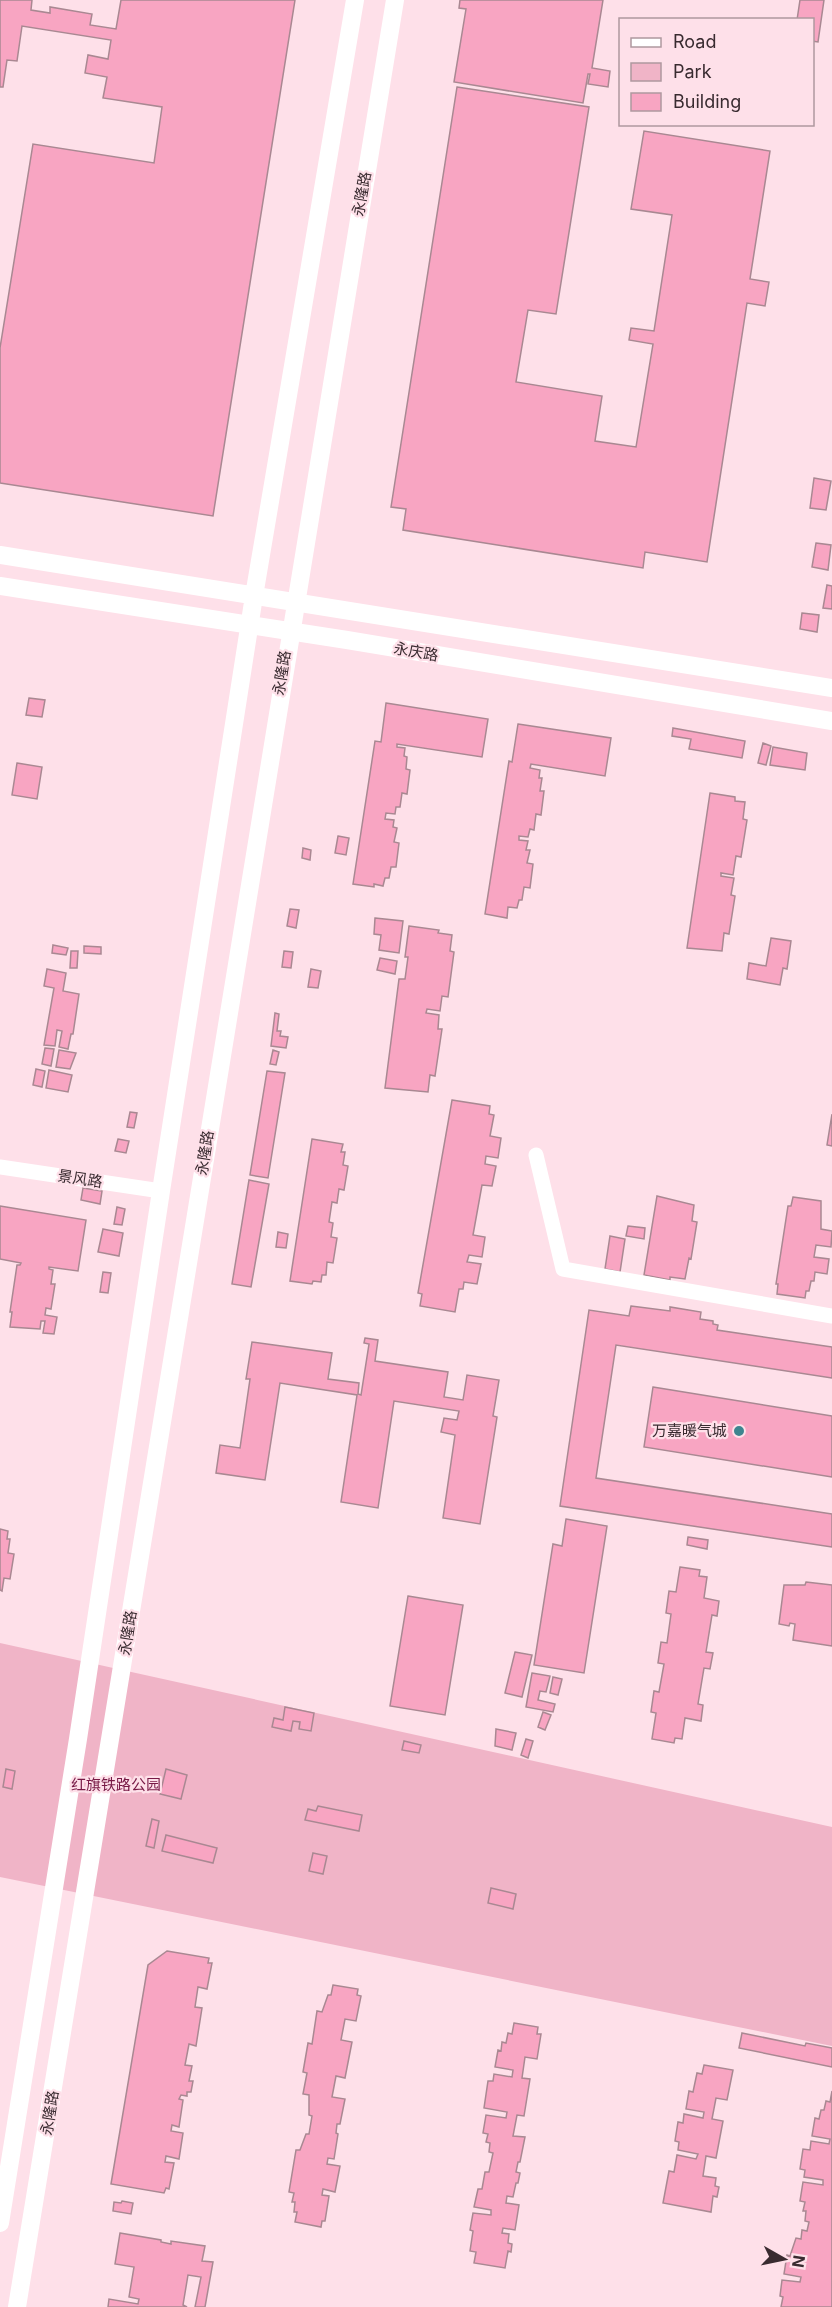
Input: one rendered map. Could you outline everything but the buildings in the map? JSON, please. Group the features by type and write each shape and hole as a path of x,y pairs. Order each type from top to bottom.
{"street":[{"path":"0,2223 78,1739 254,596 355,0"},
{"name":"永隆路","path":"17,2307 108,1758 293,603 395,0"},
{"name":"永庆路","path":"0,555 832,688"},
{"name":"永庆路","path":"0,586 289,631 832,721"},
{"path":"536,1155 564,1269 832,1316"},
{"name":"景风路","path":"0,1167 161,1191"}],"green space":[{"name":"红旗铁路公园","path":"0,1643 832,1827 832,2046 0,1877"}],"place":[{"name":"万嘉暖气城","path":"739,1431"}]}
